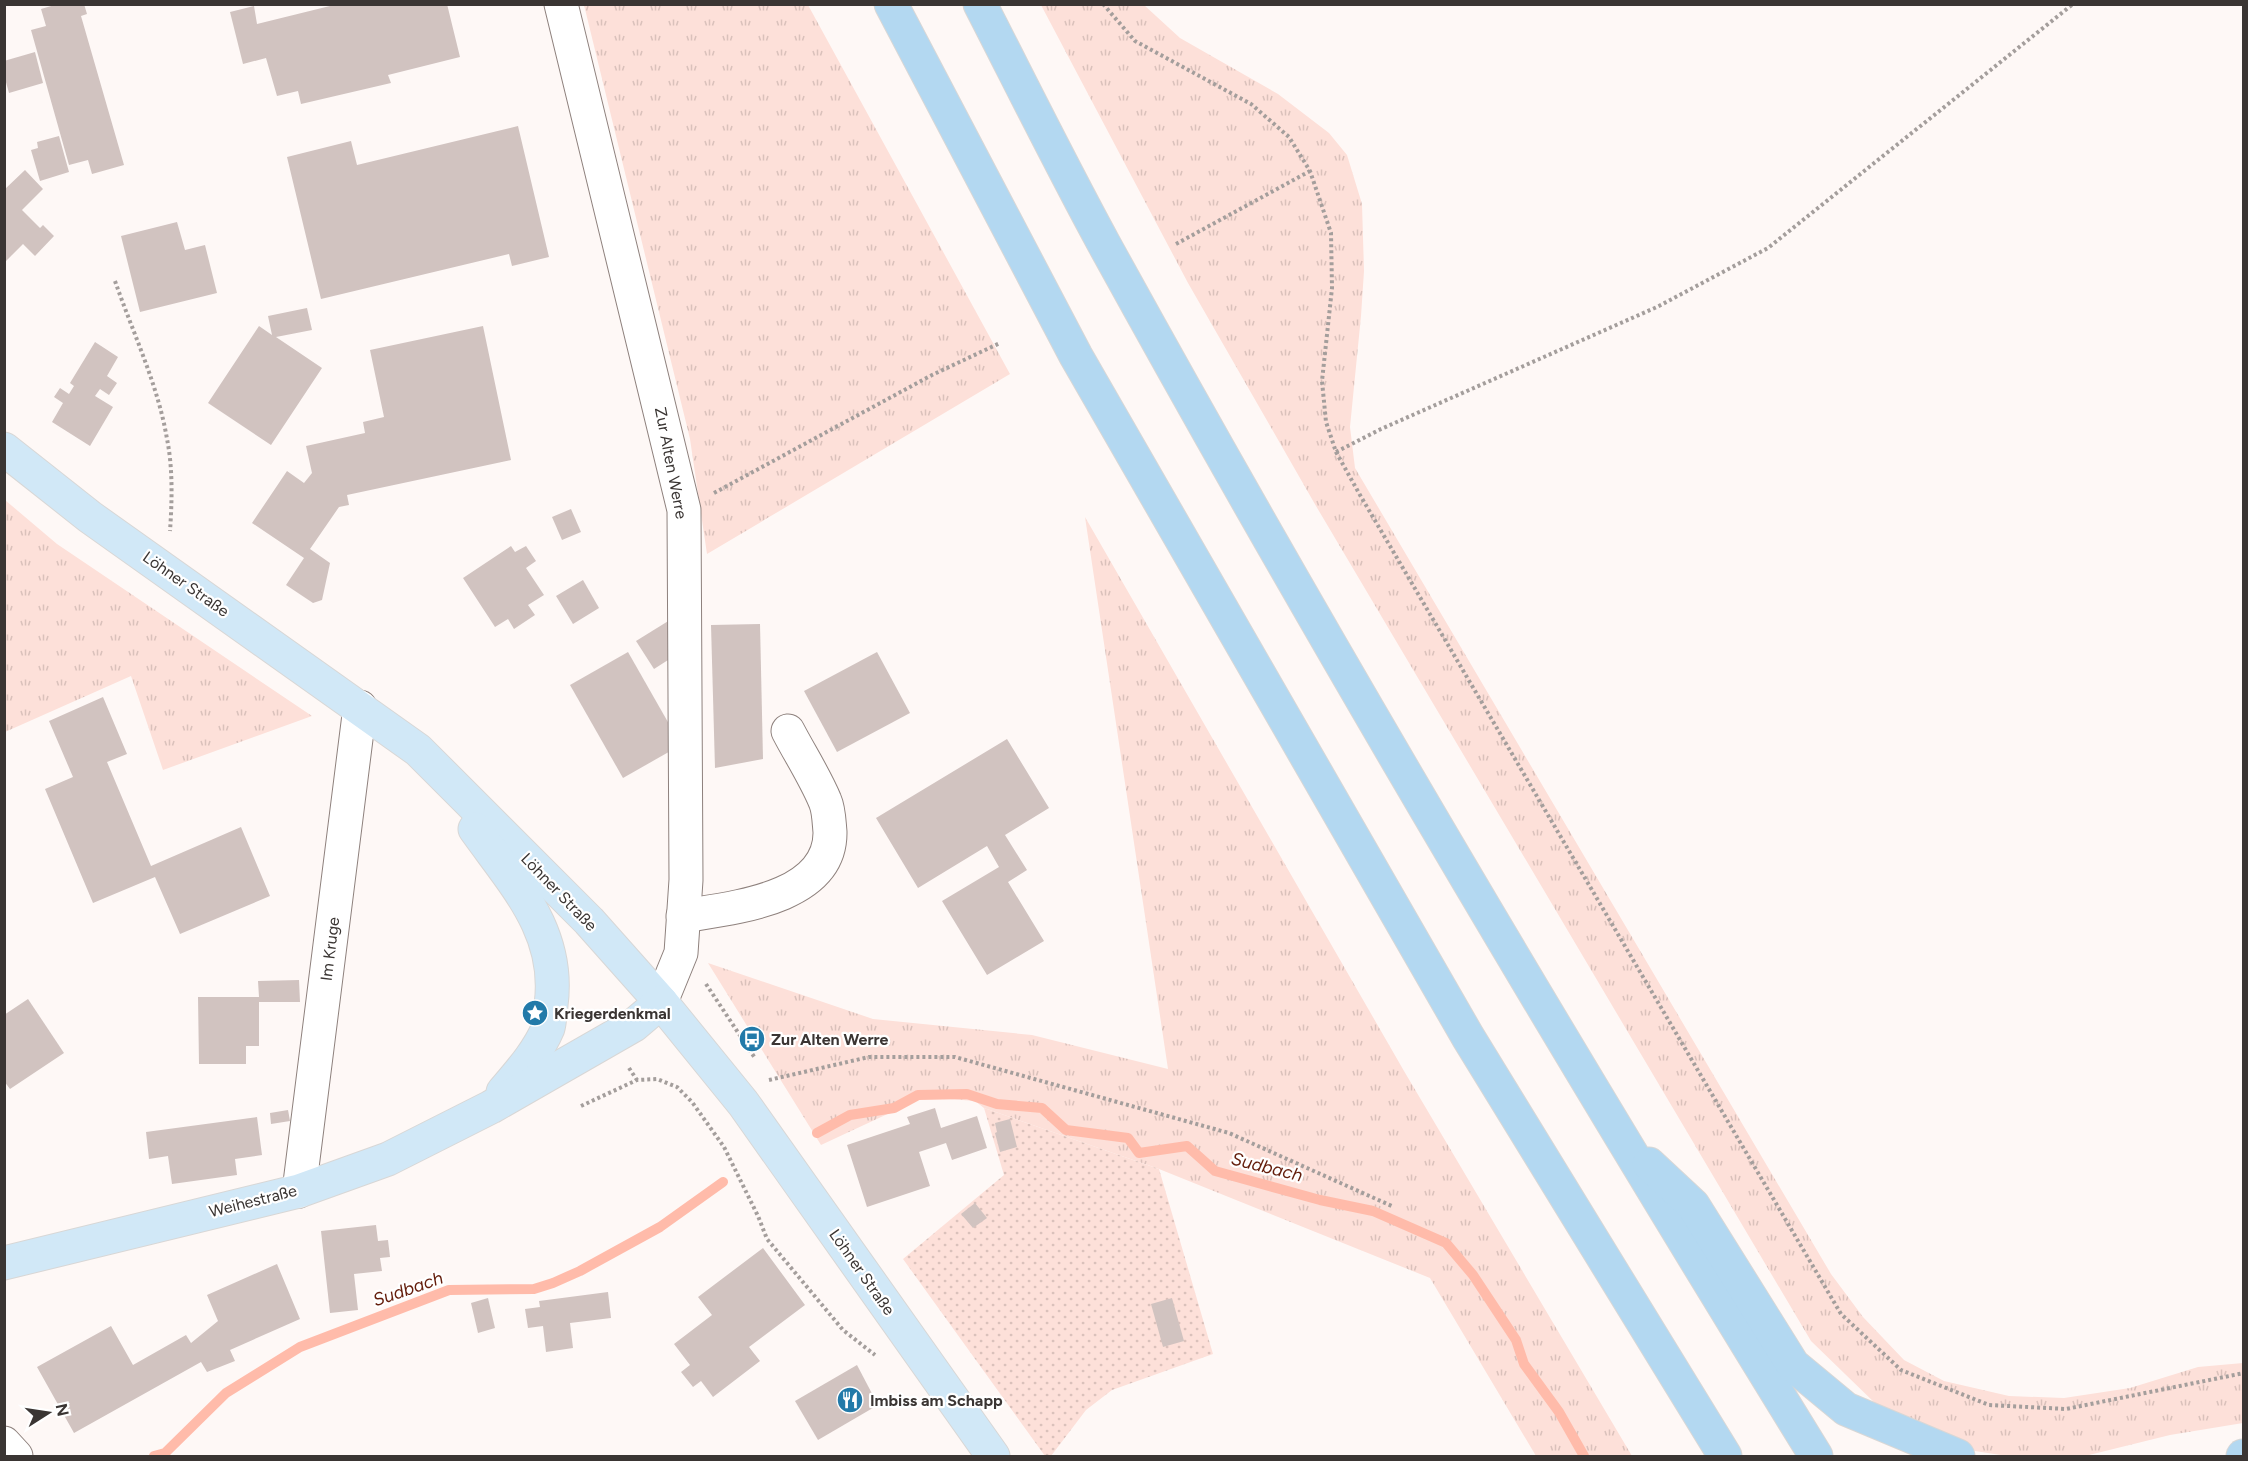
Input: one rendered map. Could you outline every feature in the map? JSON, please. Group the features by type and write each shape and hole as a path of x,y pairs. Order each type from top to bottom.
{"highway":[{"path":"891,4 1088,376 1468,1037 1725,1456"},
{"path":"980,4 1102,240 1316,622 1618,1136 1816,1456"},
{"path":"1618,1136 1693,1205 1793,1365 1846,1409 1958,1456"}],"main road":[{"name":"Löhner Straße","path":"4,449 90,517 418,750 589,921 661,1002 743,1102 993,1456"},
{"name":"Weihestraße","path":"418,750 534,911 551,959 553,989 548,1027 528,1063 491,1107"},
{"name":"Weihestraße","path":"4,1263 299,1191 388,1159 491,1107 634,1025 661,1002"}],"street":[{"name":"Zur Alten Werre","path":"561,4 684,510 686,880 681,953 661,1002"},
{"name":"Im Kruge","path":"299,1191 360,707"},
{"path":"683,916 740,907 791,890 819,867 827,855 830,831 825,802 788,731"},
{"path":"4,1443 15,1456"}],"path":[{"path":"1103,4 1135,41 1251,104 1289,138 1310,171 1330,233 1332,288 1322,381 1326,422 1336,452 1841,1314 1901,1370 1989,1405 2066,1409 2244,1373"},
{"path":"1336,452 1381,429 1658,307 1768,248 2073,4"},
{"path":"1176,244 1310,171"},
{"path":"115,281 156,393 168,440 171,506 168,571"},
{"path":"684,510 933,375 1000,343"},
{"path":"743,1102 769,1080 869,1057 955,1057 1229,1133 1394,1207"},
{"path":"581,1106 637,1080 657,1079 677,1087 692,1102 724,1147 767,1239 843,1330 881,1359"}],"green space":[{"path":"584,5 808,5 1010,374 707,554 690,439"},
{"path":"1041,5 1144,5 1180,38 1278,94 1329,133 1347,155 1362,204 1364,271 1350,427 1355,468 1831,1274 1863,1317 1904,1360 1944,1381 2009,1396 2064,1398 2130,1388 2198,1367 2243,1363 2243,1423 2170,1435 2085,1456 2007,1456 1975,1451 1879,1407 1811,1341 1316,506 1188,283"},
{"path":"5,500 57,544 312,716 163,770 131,676 5,732"},
{"path":"1085,517 1404,1071 1632,1456 1536,1456 1430,1278 1159,1169 984,1108 975,1101 924,1097 821,1145 708,963 873,1019 1032,1035 1168,1069"},
{"path":"984,1108 1159,1169 1213,1354 1112,1390 1086,1410 1051,1456 1045,1456 903,1259 1004,1175"}],"building":[{"path":"58,4 84,4 87,14 81,16 124,165 92,174 88,160 69,165 31,30 46,26 41,9"},
{"path":"338,4 447,4 460,57 388,75 391,83 301,104 298,91 277,96 266,58 243,64 230,12 254,6 257,24"},
{"path":"35,52 43,83 9,93 4,75 4,61"},
{"path":"518,126 549,257 512,266 509,254 321,299 287,157 351,141 357,165"},
{"path":"59,136 69,172 40,181 31,150 38,148 37,142"},
{"path":"25,170 43,189 22,210 40,228 43,225 54,236 35,256 23,244 4,263 4,190"},
{"path":"177,222 185,250 205,245 217,293 140,312 121,236"},
{"path":"307,308 312,330 276,337 322,368 271,445 208,403 259,326 272,335 268,316"},
{"path":"483,326 511,460 347,495 349,505 339,507 310,549 330,563 322,600 313,603 286,585 304,558 252,523 287,471 304,483 312,473 306,446 365,433 363,422 384,417 370,350"},
{"path":"95,342 118,357 107,376 117,383 109,395 100,389 95,396 113,407 90,446 52,422 63,403 54,397 60,388 69,394 74,386 70,383"},
{"path":"571,509 581,532 562,540 552,517"},
{"path":"511,546 515,552 526,546 536,561 526,568 544,595 528,605 535,615 514,629 508,619 495,627 463,578"},
{"path":"583,580 599,608 573,624 556,596"},
{"path":"678,615 679,653 654,669 636,641"},
{"path":"760,624 763,759 715,768 711,625"},
{"path":"628,652 681,745 623,778 570,685"},
{"path":"877,652 910,713 837,752 804,691"},
{"path":"103,697 127,754 107,762 151,866 241,827 270,896 180,934 155,877 93,903 45,789 73,777 49,721"},
{"path":"1007,739 1049,808 1005,835 1027,870 1008,882 1044,941 987,975 942,901 999,867 987,846 918,888 876,818"},
{"path":"299,980 300,1002 259,1002 259,1046 246,1046 246,1064 199,1064 198,997 259,997 258,981"},
{"path":"28,999 64,1053 10,1089 4,1081 4,1015"},
{"path":"935,1108 941,1128 977,1116 987,1148 952,1160 946,1143 919,1152 930,1186 867,1207 847,1145 910,1124 907,1117"},
{"path":"288,1110 290,1121 271,1124 270,1113"},
{"path":"257,1117 262,1155 235,1159 237,1175 172,1184 168,1156 149,1159 146,1132"},
{"path":"1010,1119 1017,1147 1000,1152 995,1123"},
{"path":"975,1203 987,1218 973,1228 961,1214"},
{"path":"376,1225 378,1241 388,1240 390,1257 380,1258 382,1271 354,1274 358,1310 330,1313 321,1231"},
{"path":"763,1248 805,1305 749,1347 760,1361 713,1397 701,1381 693,1387 681,1372 690,1365 674,1344 712,1315 698,1297"},
{"path":"277,1264 300,1319 230,1350 235,1361 207,1372 201,1362 74,1433 37,1367 111,1326 133,1365 186,1335 191,1343 218,1321 207,1295"},
{"path":"608,1292 611,1318 570,1323 573,1348 546,1352 543,1326 528,1328 525,1309 540,1307 539,1301"},
{"path":"488,1298 495,1328 478,1333 471,1303"},
{"path":"1172,1298 1184,1341 1163,1347 1151,1304"},
{"path":"857,1365 878,1405 818,1440 795,1401"}],"waterway":[{"name":"Sudbach","path":"817,1133 850,1115 894,1108 918,1095 967,1094 997,1104 1042,1108 1066,1130 1128,1138 1139,1153 1187,1146 1215,1171 1320,1200 1373,1211 1446,1243 1473,1275 1516,1340 1524,1364 1559,1412 1584,1456"},
{"name":"Sudbach","path":"154,1456 165,1453 226,1393 300,1347 449,1290 534,1289 553,1283 580,1271 660,1227 723,1182"}],"place":[{"name":"Kriegerdenkmal","path":"535,1013"},
{"name":"Zur Alten Werre","path":"752,1039"},
{"name":"Imbiss am Schapp","path":"850,1400"}]}
